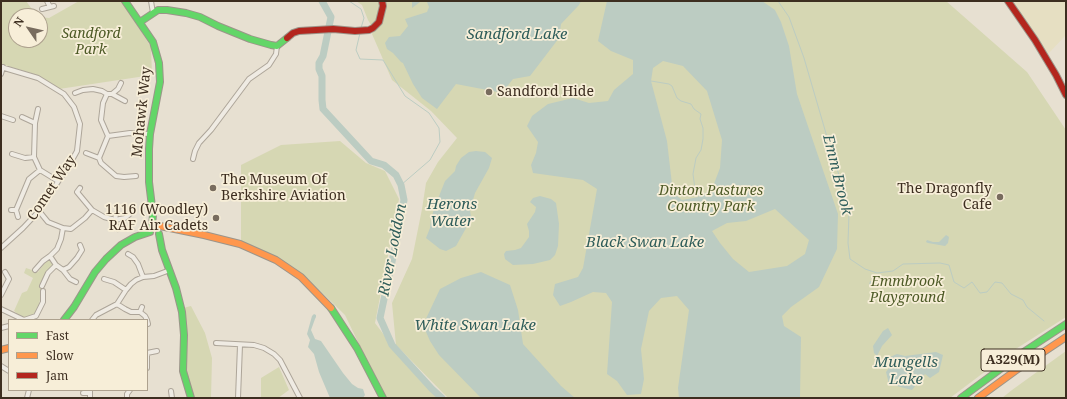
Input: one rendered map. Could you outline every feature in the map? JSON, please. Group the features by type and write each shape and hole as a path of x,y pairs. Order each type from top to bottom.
{"main road":[{"name":"Mohawk Way","path":"125,1 153,42 159,63 160,82 150,134 149,182 155,229 176,288 182,312 184,336 183,371 191,398"},
{"path":"140,22 158,10 167,10 200,17 228,31 250,39 277,46 293,33 299,31 333,29 367,31 379,22 383,6 382,1"},
{"path":"1008,1 1035,40 1066,95"},
{"path":"65,319 74,307 95,272 121,245 135,237 155,229 175,230 204,235 240,244 276,260 301,277 324,300 339,319 357,348 383,398"},
{"name":"A329(M)","path":"961,398 1022,353 1066,324"},
{"name":"A329(M)","path":"978,398 1066,337"}],"street":[{"path":"45,8 52,6 47,1"},
{"path":"151,1 153,13"},
{"path":"193,159 198,144 211,130 249,78 269,65 276,54 277,46"},
{"path":"1,74 2,67"},
{"name":"Comet Way","path":"1,248 39,212 77,151 80,124 74,107 64,94 38,78 2,67"},
{"path":"112,94 118,89 121,83"},
{"path":"76,93 83,90 93,89 107,94 112,94 125,101"},
{"path":"107,94 103,103 101,120 108,136"},
{"path":"38,109 35,123 34,158 40,170 58,181"},
{"path":"1,116 13,120"},
{"path":"37,117 42,119"},
{"path":"22,118 35,123"},
{"path":"108,136 130,133 150,134"},
{"path":"99,158 108,136"},
{"path":"86,153 99,158 101,162 116,176 123,174 136,176"},
{"path":"12,154 25,158 34,158"},
{"path":"18,217 13,210 29,179 40,170"},
{"path":"80,188 75,194 92,210 104,217 114,220 125,218 131,213"},
{"path":"39,212 48,222 63,228 71,229 92,210"},
{"path":"116,214 114,220 118,229"},
{"path":"35,270 43,260 57,249 63,228"},
{"path":"63,270 69,267 85,251 80,245"},
{"path":"128,254 135,255 143,277"},
{"path":"50,256 56,265 63,270 70,279 76,282"},
{"path":"42,286 48,273 56,265"},
{"path":"93,319 96,315 118,304 126,290 136,280 143,277 154,276 170,270"},
{"path":"1,295 8,279 5,272"},
{"path":"104,279 114,282 126,290"},
{"path":"27,319 36,316 45,303 43,292"},
{"path":"118,304 131,312 140,312 146,319"},
{"path":"140,312 142,307"},
{"path":"1,309 15,318"},
{"path":"216,343 254,345 264,348 274,354 280,360 300,398"},
{"path":"238,398 240,345"},
{"path":"148,354 158,352"},
{"path":"171,391 172,398"},
{"path":"83,393 90,394"}],"shaded area":[{"path":"1012,1 1066,1 1066,35 1048,54"}],"green space":[{"name":"Sandford Park","path":"1,1 26,1 31,8 8,8 8,48 48,48 48,18 79,1 122,1 151,47 152,75 59,89 37,75 1,64"},
{"name":"Dinton Pastures Country Park","path":"356,1 946,1 1027,72 1066,130 1066,317 1011,352 950,398 448,398 396,345 392,303 412,259 426,183 438,162 457,138 431,111 392,80 372,34 374,30 362,5"},
{"path":"340,141 366,163 385,171 399,199 375,323 409,368 438,398 385,398 345,315 305,276 241,241 241,165 281,145"},
{"path":"48,259 54,265 42,284 39,305 36,312 31,316 20,316 14,311 22,293 27,291 33,278 24,273 26,268 38,272"},
{"path":"191,306 205,333 212,358 211,398 193,398 185,375 183,308"},
{"path":"1066,351 1066,398 1002,398 1012,390"},
{"path":"279,367 289,390 278,398 261,398 261,378"}],"water":[{"name":"Sandford Lake","path":"412,1 581,1 561,24 559,38 530,76 513,79 505,89 498,92 456,84 437,109 422,98 413,84 403,63 387,49 385,43 389,37 400,36 408,26 405,19 427,12 429,7 427,2 420,2 412,8"},
{"name":"Black Swan Lake","path":"607,1 762,1 775,10 781,22 789,46 797,94 838,214 837,249 819,287 791,307 782,316 784,326 801,337 800,398 679,398 678,388 689,310 677,296 661,298 649,311 641,349 644,379 641,394 627,395 617,381 607,374 612,302 606,293 593,292 560,306 553,295 555,284 578,277 583,268 597,189 583,180 533,173 531,165 536,153 538,142 527,126 532,116 548,104 573,98 589,103 608,101 614,90 633,74 633,60 611,51 598,41","holes":["663,61 683,66 707,91 722,140 720,168 712,189 699,197 682,200 673,193 667,141 651,81 653,68","775,209 809,240 805,254 787,266 749,272 733,259 712,231 727,223 746,221"]},
{"name":"Herons Water","path":"469,152 485,152 492,158 489,168 475,193 470,210 470,221 456,246 446,251 440,249 426,238 434,209 445,181 455,171 461,158"},
{"path":"540,196 551,199 556,203 559,224 558,246 555,255 550,260 533,264 513,265 505,259 504,254 506,251 521,248 529,237 527,224 535,212 536,207 530,202 533,198"},
{"path":"946,235 949,237 948,243 945,246 926,242 927,240 939,242"},
{"name":"White Swan Lake","path":"481,272 510,285 518,310 523,344 561,386 575,398 481,398 439,355 430,341 423,325 440,289 461,278"},
{"path":"889,277 888,285 886,287 869,285 870,281 874,281 877,278"},
{"path":"314,314 316,317 311,330 315,339 321,341 352,384 363,389 365,395 363,398 330,398 319,372 314,354 308,347 310,340 307,334 312,316"},
{"path":"888,328 892,335 882,346 877,356 874,353 873,346 883,331"},
{"name":"Mungells Lake","path":"936,352 943,355 939,372 930,378 925,374 912,390 889,384 886,372 890,367 885,359 897,354 905,356"}],"waterway":[{"name":"River Loddon","path":"322,1 331,17 323,56 319,63 319,69 322,76 323,109 371,161 384,165 396,175 401,185 404,200 380,318 392,345 442,398"},
{"path":"349,1 361,9 364,18 361,28"},
{"name":"Emm Brook","path":"778,1 789,17 804,58 845,193 849,213 848,243 850,259 865,269 877,273 893,271 903,264 940,263 949,265 954,282 964,288 972,282 980,293 987,292 995,282 1002,283 1011,294 1023,300 1027,307 1044,321"},
{"path":"360,33 356,50 360,59 383,60 405,96 429,113 439,128 440,142 430,160 401,185"},
{"path":"651,81 669,84 672,86 677,98 691,104 694,109 701,114 700,119 703,128 703,139 701,150 696,158 693,174 695,189 699,197"}],"traffic: fast":[{"path":"125,1 153,42 159,63 160,82 150,134 149,149 149,182 153,215 152,225"},
{"path":"140,22 158,10 167,10 200,17 250,39 271,45 277,46 287,38"},
{"path":"65,319 74,307 95,272 106,259 121,245 135,237 150,232"},
{"path":"159,234 162,250 176,288 182,312 184,335 183,371 191,398"},
{"path":"331,308 357,348 383,398"},
{"path":"961,398 1022,353 1066,324"}],"traffic: slow":[{"path":"160,226 240,244 276,260 301,277 331,308"},
{"path":"978,398 1066,337"},
{"path":"1,350 8,348"}],"traffic: jam":[{"path":"287,38 293,33 299,31 333,29 355,31 369,30 379,22 383,6 382,1"},
{"path":"1008,1 1035,40 1066,95"}],"place":[{"name":"Sandford Hide","path":"489,92"},
{"name":"The Museum Of Berkshire Aviation","path":"213,188"},
{"name":"The Dragonfly Cafe","path":"1000,197"},
{"name":"1116 (Woodley) RAF Air Cadets","path":"216,218"}],"park label":[{"name":"Emmbrook Playground","path":"907,290"}]}
